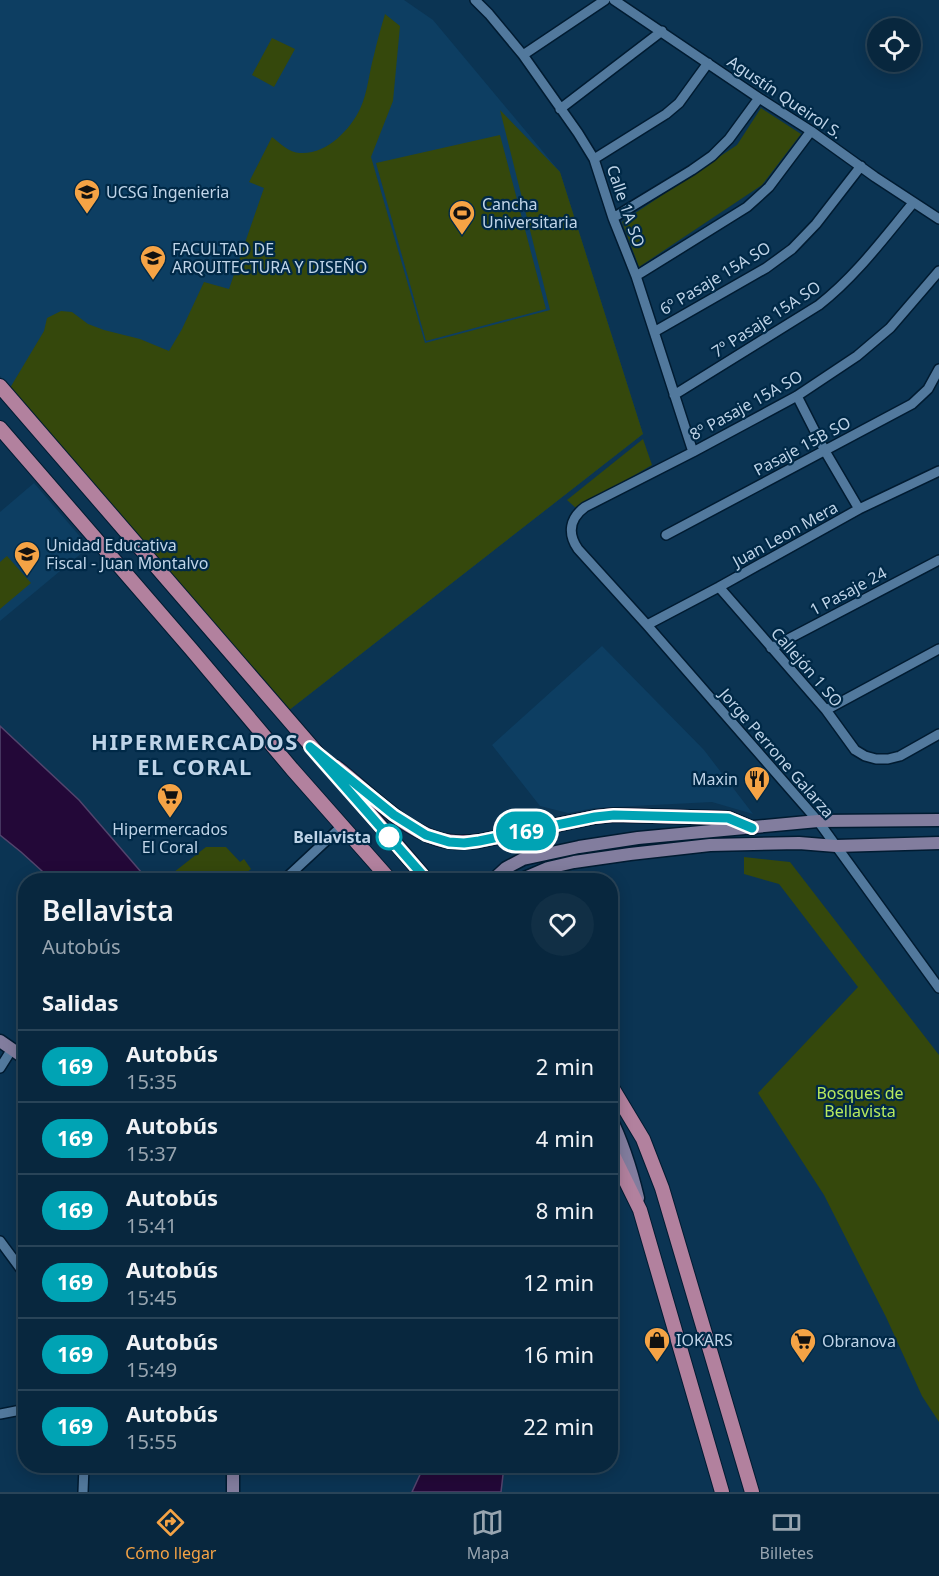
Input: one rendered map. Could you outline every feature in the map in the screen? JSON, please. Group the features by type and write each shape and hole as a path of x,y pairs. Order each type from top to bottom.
{"main road":[{"path":"0,386 421,873"},
{"path":"0,428 384,873"},
{"path":"310,747 394,815 426,835 449,842 479,841 614,815 728,818 752,828"},
{"path":"500,873 513,863 546,853 638,838 818,821 939,820"},
{"path":"536,873 574,862 710,845 799,843 836,846 939,843"},
{"path":"0,1041 18,1053"},
{"path":"618,1097 643,1139 663,1188 752,1492"},
{"path":"618,1131 630,1163 640,1210 722,1492"},
{"path":"618,1165 640,1210"},
{"path":"233,1473 233,1492"}],"street":[{"name":"Calle 1A SO","path":"475,0 523,56 594,159 613,218 636,276 693,452"},
{"path":"523,56 605,0"},
{"name":"Agustín Queirol S.","path":"614,0 939,219"},
{"path":"560,109 662,32"},
{"path":"594,159 679,104 708,63"},
{"path":"613,218 712,156 729,139 759,98"},
{"path":"636,276 747,207 769,187 811,131"},
{"name":"6º Pasaje 15A SO","path":"654,332 766,268 792,249 816,224 861,166"},
{"name":"7º Pasaje 15A SO","path":"674,395 819,305 837,291 855,273 913,203"},
{"name":"8º Pasaje 15A SO","path":"578,549 571,530 572,523 585,507 797,396 857,357 890,328 939,271"},
{"name":"Pasaje 15B SO","path":"666,535 912,404 928,389 939,369"},
{"path":"797,396 825,451 860,509"},
{"name":"Juan Leon Mera","path":"647,625 860,509 939,471"},
{"name":"Jorge Perrone Galarza","path":"578,549 818,821 939,988"},
{"name":"1 Pasaje 24","path":"771,648 939,560"},
{"name":"Callejón 1 SO","path":"719,587 826,710 855,750 865,756 888,759 900,756 939,734"},
{"path":"826,710 939,649"},
{"path":"292,873 342,826"},
{"path":"0,1068 12,1049"},
{"path":"0,1241 18,1265"},
{"path":"0,1414 18,1411"},
{"path":"83,1492 84,1473"}],"shaded area":[{"path":"0,0 404,0 433,20 560,172 643,434 288,711 0,376"},
{"name":"Unidad Educativa Fiscal - Juan Montalvo","path":"34,483 89,547 0,621 0,512"},
{"path":"602,646 704,750 753,814 712,802 594,808 568,813 540,806 492,745"},
{"path":"0,726 79,800 142,873 44,873 0,835"},
{"path":"421,1473 503,1473 501,1492 412,1492"}],"green space":[{"path":"385,14 400,26 393,101 371,157 425,343 550,310 500,110 560,172 643,434 288,711 10,388 44,331 47,318 61,311 72,312 88,324 104,330 140,339 169,351 204,282 229,289 264,188 249,182 272,137 292,151 310,153 336,140 356,117 365,96"},
{"path":"272,38 295,49 274,87 252,75"},
{"path":"761,108 801,134 762,185 639,267 622,222 737,145"},
{"name":"Cancha Universitaria","path":"500,135 546,309 426,341 376,163"},
{"path":"643,439 652,465 577,509 567,500"},
{"path":"7,556 31,583 0,609 0,562"},
{"path":"206,847 226,847 240,862 244,859 251,869 246,873 173,873"},
{"name":"Bosques de Bellavista","path":"744,857 790,862 939,1055 939,1422 922,1396 886,1317 824,1195 758,1093 858,987 779,884 744,874"}],"bus line":[{"name":"169","path":"421,873 310,747 394,815 426,835 449,842 479,841 614,815 728,818 752,828"}],"place":[{"name":"UCSG Ingenieria","path":"87,215"},
{"name":"Cancha Universitaria","path":"462,236"},
{"name":"FACULTAD DE ARQUITECTURA Y DISEÑO","path":"153,281"},
{"name":"Unidad Educativa Fiscal - Juan Montalvo","path":"27,577"},
{"name":"Maxin","path":"757,802"},
{"name":"Hipermercados El Coral","path":"170,819"},
{"name":"Bellavista","path":"389,837"},
{"name":"IOKARS","path":"657,1363"},
{"name":"Obranova","path":"803,1364"}],"district":[{"name":"HIPERMERCADOS EL CORAL","path":"195,754"}]}
